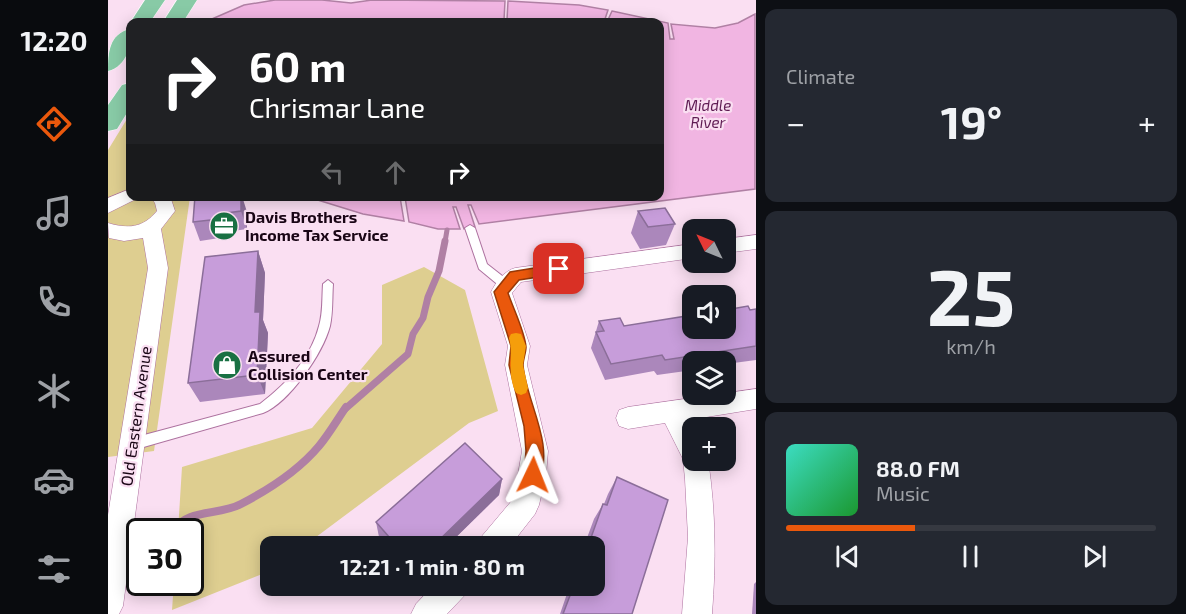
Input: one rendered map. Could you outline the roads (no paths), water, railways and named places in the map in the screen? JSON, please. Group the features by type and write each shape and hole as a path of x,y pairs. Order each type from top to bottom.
{"main road":[{"path":"142,18 155,0"},
{"path":"176,18 187,0"},
{"path":"108,124 126,96"}],"street":[{"path":"108,207 126,196"},
{"path":"108,230 132,234 151,227 166,211 164,201"},
{"name":"Old Eastern Avenue","path":"108,606 115,515 133,444 158,268 151,227"},
{"path":"736,245 756,242"},
{"path":"500,536 526,505 533,475 534,451 531,426 516,365 519,346 501,292 515,275 682,252"},
{"path":"628,418 756,399"},
{"path":"672,412 682,432"},
{"path":"696,471 702,520 698,614"},
{"path":"426,614 443,596"}],"lane":[{"path":"470,228 483,266 506,285"},
{"path":"133,444 263,408 277,398 296,380 324,329 328,284"}],"water":[{"path":"275,0 322,0 351,3 372,0 505,1 504,18 214,18 244,5"},
{"path":"508,1 579,5 608,10 605,18 507,18"},
{"name":"Middle River","path":"612,11 645,18 609,18"},
{"name":"Middle River","path":"755,14 755,189 664,201 664,22 668,23 670,39 674,39 671,24 715,28 738,23"},
{"path":"321,201 401,201 404,221 363,214"},
{"name":"Middle River","path":"406,201 660,201 479,224 471,205 468,205 475,227 464,229 456,207 453,207 460,229 438,229 409,222"}],"waterway":[{"path":"445,242 447,230"},
{"path":"345,409 408,354 413,334 423,318 428,297 439,271 445,241"},
{"path":"189,518 232,508 283,479 319,446 346,407"}],"place":[{"name":"Davis Brothers Income Tax Service","path":"224,226"},
{"name":"Assured Collision Center","path":"227,365"}]}
